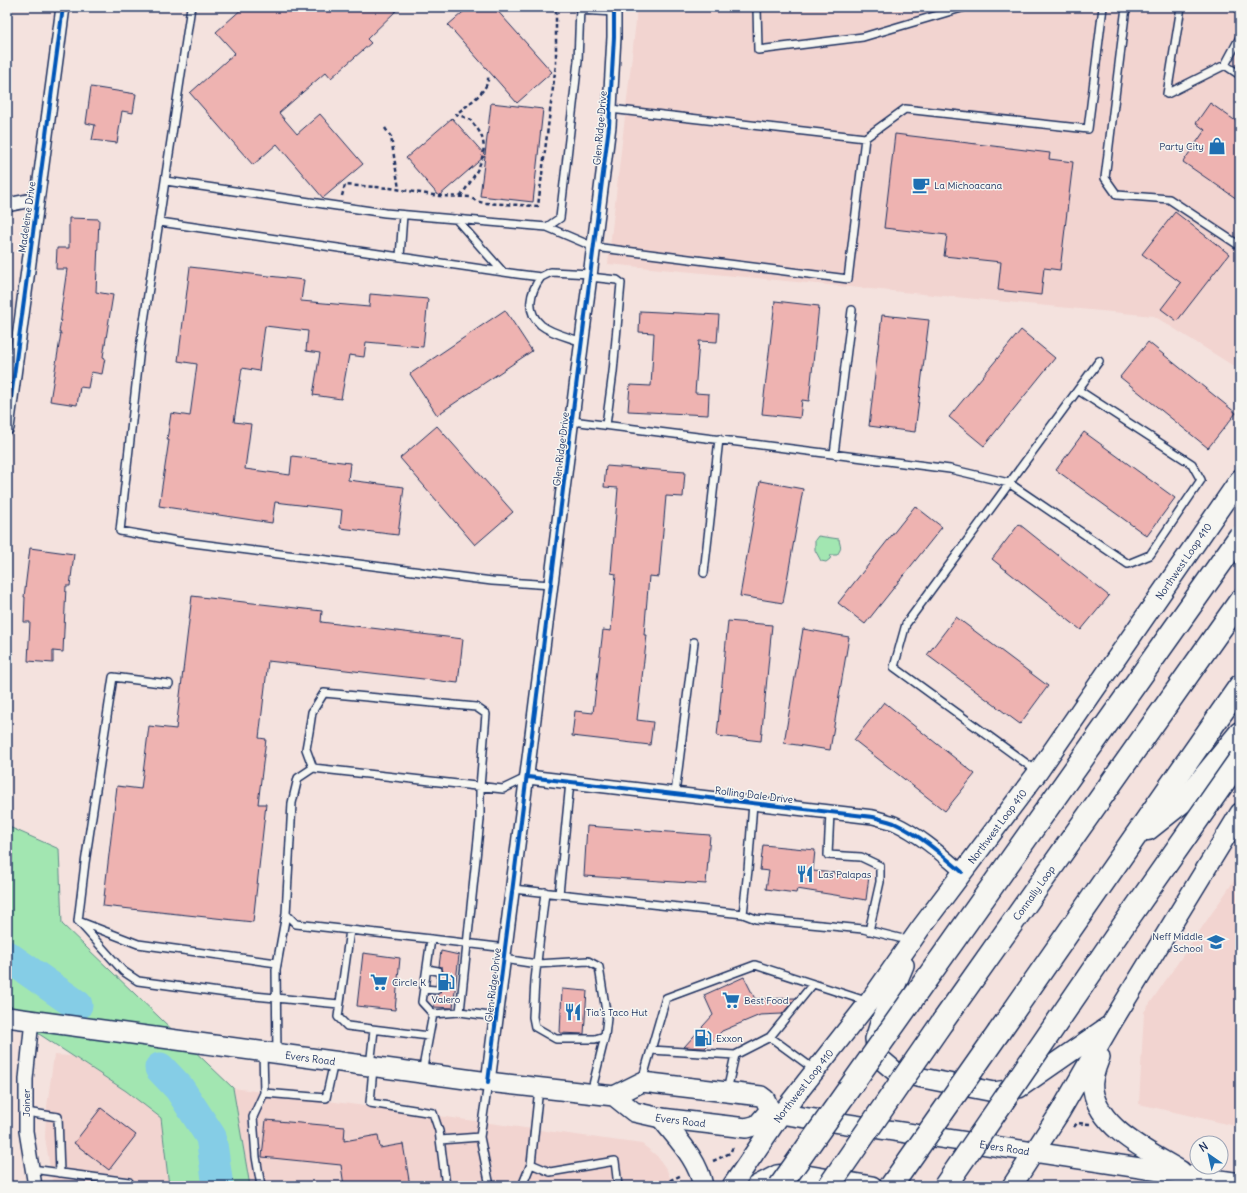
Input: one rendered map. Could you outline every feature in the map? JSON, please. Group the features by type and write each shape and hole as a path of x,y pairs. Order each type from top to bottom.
{"highway":[{"path":"780,1186 1240,536"},
{"name":"Connally Loop","path":"829,1186 943,1021 1240,601"},
{"path":"891,1186 1240,686"},
{"path":"1130,843 1187,798 1240,733"},
{"path":"945,1186 1123,926 1240,759"}],"main road":[{"name":"Northwest Loop 410","path":"732,1186 776,1112 815,1071 869,1002 915,935 1038,772 1240,480"},
{"path":"1012,1186 1064,1105 1240,813"},
{"path":"915,935 875,1039 877,1056 897,1073 994,1092 1019,1088 1112,1024"},
{"name":"Evers Road","path":"7,1017 372,1067 614,1096 634,1112 660,1118 746,1128 757,1125 776,1112 1034,1153 1240,1183"},
{"path":"1112,1024 1094,1073 1093,1089 1098,1104 1104,1115 1119,1132 1185,1174"},
{"path":"614,1096 642,1082 761,1096 766,1099 776,1112"},
{"path":"660,1118 690,1156 701,1177 703,1186"},
{"path":"756,1186 777,1175 794,1173 872,1186"}],"street":[{"name":"Madeleine Drive","path":"7,428 64,7"},
{"name":"Glen Ridge Drive","path":"488,1082 528,777 609,126 614,10"},
{"path":"7,205 37,199"},
{"name":"Rolling Dale Drive","path":"528,777 874,817 894,823 913,833 962,872"},
{"name":"Joiner","path":"32,1020 26,1079 26,1131 34,1186"}],"lane":[{"path":"192,7 140,348 120,531 193,543 492,581 552,586"},
{"path":"757,7 758,50 863,37 964,7"},
{"path":"610,109 865,138 905,108 1088,129 1103,7"},
{"path":"1126,7 1105,178 1117,194 1169,199 1240,246"},
{"path":"1181,7 1167,94 1225,65 1240,37"},
{"path":"547,227 560,218 578,61 580,8 614,10"},
{"path":"1225,65 1240,75"},
{"path":"166,181 403,215 547,227 594,247 848,279 865,138"},
{"path":"400,257 403,215"},
{"path":"456,219 503,272"},
{"path":"160,222 540,277"},
{"path":"582,342 551,331 541,325 534,316 530,307 531,295 534,286 540,277 551,272 616,280 621,284 613,372 606,425"},
{"path":"834,454 852,310"},
{"path":"1038,772 894,667 906,624 1099,361"},
{"path":"572,421 950,469 1009,483 1128,564 1150,555 1201,480 1192,464 1078,390"},
{"path":"704,573 718,439"},
{"path":"675,794 694,642"},
{"path":"169,684 113,677 85,863 78,921 123,971 138,981 234,994 340,1004"},
{"path":"313,768 306,749 312,712 324,693 476,707 486,714 480,787 480,820 468,943 461,973 459,993 460,1012"},
{"path":"261,1186 256,1157 253,1117 264,1093 270,1053 276,997 277,963 286,914 292,803 298,778 313,768 503,790 528,777"},
{"path":"559,894 570,782"},
{"path":"743,914 753,803"},
{"path":"830,812 828,855 861,857 880,866 880,882 869,930"},
{"path":"513,889 743,914 756,919 915,935"},
{"path":"545,892 535,980 533,1017 535,1027 556,1039 595,1039 605,1036"},
{"path":"286,914 296,924 468,943 537,964 588,961 599,967 607,1018 605,1036 590,1094"},
{"path":"78,921 138,944 277,963"},
{"path":"350,930 338,1017 347,1026 429,1036"},
{"path":"431,939 422,1002 433,1014"},
{"path":"642,1082 666,998 755,965 869,1002"},
{"path":"427,969 438,970"},
{"path":"651,1050 735,1055 770,1037 813,984"},
{"path":"424,989 436,990"},
{"path":"433,1014 460,1012 497,1017"},
{"path":"422,1073 433,1014"},
{"path":"374,1030 370,1103 433,1113 440,1140 446,1186"},
{"path":"770,1037 815,1071"},
{"path":"727,1091 735,1055"},
{"path":"264,1093 326,1098 334,1061"},
{"path":"488,1082 480,1137 490,1186"},
{"path":"522,1186 531,1164 539,1088"},
{"path":"26,1112 58,1117 60,1173"},
{"path":"440,1140 480,1137"},
{"path":"531,1164 550,1172 615,1161 618,1186"},
{"path":"32,1169 129,1182"}],"path":[{"path":"339,206 345,185 399,189 438,196 470,197 476,201 484,203 538,206 556,64 556,7"},
{"path":"461,196 476,174 482,160 484,141 479,131 470,120 456,114 485,88 489,81 488,77"},
{"path":"385,128 391,137 399,189"},
{"path":"712,1161 730,1153 733,1147"},
{"path":"657,1186 688,1172"}],"shaded area":[{"path":"636,7 1240,7 1240,370 1154,316 608,264 636,21"},
{"name":"Neff Middle School","path":"1240,872 1240,1127 1139,1104 1144,1012"},
{"path":"54,1055 72,1056 126,1091 161,1118 169,1186 53,1186 45,1137 46,1114"},
{"path":"233,1088 642,1144 657,1156 667,1170 673,1186 250,1186"}],"green space":[{"path":"818,536 839,539 841,547 839,552 837,555 831,555 830,559 826,562 821,561 815,550 815,540"},
{"path":"7,826 59,849 62,924 233,1088 250,1186 169,1186 161,1118 126,1091 7,1013"}],"building":[{"path":"244,7 400,7 367,39 371,43 331,78 326,72 279,113 297,134 320,114 363,164 323,198 277,144 253,165 190,93 235,53 216,32"},
{"path":"469,7 494,7 552,72 517,103 448,25"},
{"path":"91,87 136,94 133,113 122,111 117,143 92,140 95,125 86,123"},
{"path":"491,103 543,109 533,202 480,196 485,156 439,196 406,158 452,118 485,155"},
{"name":"Party City","path":"1210,103 1240,124 1240,201 1183,162 1205,130 1196,123"},
{"path":"895,134 1050,153 1049,159 1073,162 1060,270 1044,268 1041,295 998,290 1001,262 944,256 947,235 884,228"},
{"path":"1175,212 1229,254 1177,321 1161,309 1181,283 1142,254"},
{"path":"69,218 99,219 96,292 113,295 103,357 105,358 102,374 91,372 88,388 80,387 77,405 50,401 61,333 59,333 61,311 67,269 56,269 57,248 69,248"},
{"path":"190,267 304,280 301,301 369,307 370,294 428,299 423,347 366,342 364,357 349,355 341,399 313,395 320,353 306,351 308,331 265,326 259,371 242,368 234,422 251,424 245,469 290,475 292,456 350,463 348,480 404,487 398,535 340,528 342,510 275,502 272,523 159,506 169,440 167,440 171,413 190,416 197,364 178,361"},
{"path":"775,301 819,306 809,401 802,400 800,418 762,414"},
{"path":"505,310 532,351 437,415 410,374"},
{"path":"640,311 719,315 717,342 699,341 695,393 709,394 708,415 628,411 630,385 651,386 654,333 639,332"},
{"path":"882,315 929,320 915,432 869,426"},
{"path":"1021,330 1055,358 984,446 949,417"},
{"path":"1148,342 1236,413 1208,448 1120,377"},
{"path":"437,426 513,512 475,545 400,458"},
{"path":"1084,432 1175,498 1147,536 1056,470"},
{"path":"606,466 685,472 683,497 666,496 659,577 649,576 644,635 647,635 637,720 653,722 650,745 572,736 575,711 593,713 603,630 611,631 616,574 611,573 618,488 604,487"},
{"path":"760,481 803,489 783,603 740,596"},
{"path":"915,506 942,527 865,624 838,603"},
{"path":"1019,524 1109,596 1081,630 992,559"},
{"path":"30,548 74,554 70,586 66,586 63,652 53,651 53,663 28,661 30,622 24,622 24,597"},
{"path":"192,596 322,611 321,622 463,639 458,683 268,661 259,738 266,739 258,804 266,804 253,922 103,906 117,786 141,789 149,726 176,729"},
{"path":"956,617 1048,686 1020,724 927,655"},
{"path":"728,621 772,625 761,741 717,736"},
{"path":"803,629 849,637 830,750 784,743"},
{"path":"884,702 975,774 945,811 854,740"},
{"path":"587,826 710,835 706,884 584,876"},
{"name":"Las Palapas","path":"763,845 815,850 813,871 869,876 866,900 797,889 796,893 766,889 769,871 760,870"},
{"name":"Valero","path":"441,951 459,955 453,1008 434,1007 435,995 441,991 436,985 437,976 443,972 442,967 439,966"},
{"name":"Circle K","path":"363,953 400,958 395,1010 357,1006"},
{"name":"Best Food","path":"744,977 755,999 796,998 782,1014 760,1015 722,1031 705,1048 684,1047 713,1015 704,995"},
{"name":"Tia's Taco Hut","path":"562,989 587,991 584,1034 560,1033"},
{"path":"101,1108 136,1135 109,1170 74,1143"},
{"path":"266,1120 345,1127 344,1141 378,1135 380,1148 403,1144 410,1186 344,1186 341,1165 262,1157"}],"waterway":[{"path":"7,956 77,1005"},
{"path":"160,1068 179,1088 211,1137 218,1186"}],"cycle path":[{"path":"7,428 63,7"},
{"path":"488,1082 609,126 614,37 614,7"},
{"path":"528,777 873,817 894,823 913,833 962,872"}],"place":[{"name":"Party City","path":"1217,146"},
{"name":"La Michoacana","path":"921,185"},
{"name":"Las Palapas","path":"805,874"},
{"name":"Neff Middle School","path":"1216,942"},
{"name":"Circle K","path":"379,982"},
{"name":"Valero","path":"446,982"},
{"name":"Best Food","path":"731,1000"},
{"name":"Tia's Taco Hut","path":"573,1012"},
{"name":"Exxon","path":"703,1038"}]}
